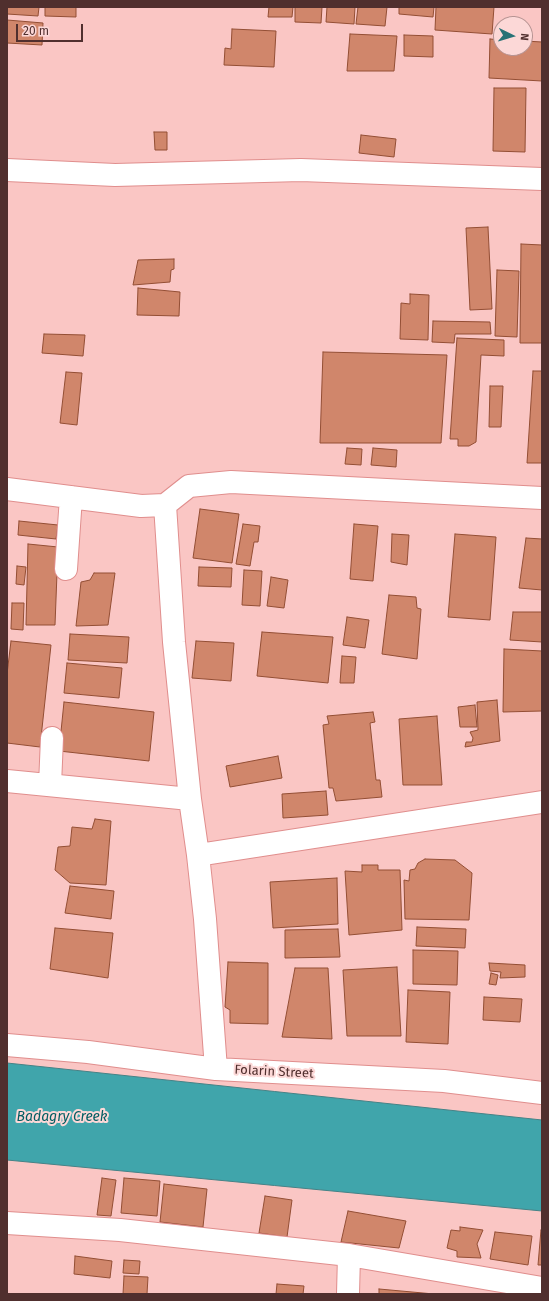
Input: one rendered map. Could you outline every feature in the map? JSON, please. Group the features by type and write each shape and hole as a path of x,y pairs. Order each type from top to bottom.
{"street":[{"path":"7,170 115,175 301,170 542,179"},
{"path":"7,489 141,506 166,505 189,486 231,482 542,498"},
{"path":"66,569 70,497"},
{"path":"166,505 174,642 190,799 205,919 216,1069"},
{"path":"50,785 52,738"},
{"path":"7,781 190,799"},
{"path":"198,854 542,802"},
{"name":"Folarin Street","path":"7,1045 88,1052 216,1069 444,1081 542,1093"},
{"path":"7,1223 120,1230 349,1255 542,1288"},
{"path":"348,1294 349,1255"}],"water":[{"name":"Badagry Creek","path":"7,1063 542,1120 542,1211 7,1160"}],"building":[{"path":"7,7 39,7 38,16 7,14"},
{"path":"45,7 76,7 76,17 45,16"},
{"path":"269,7 293,7 292,17 268,17"},
{"path":"295,7 322,7 321,23 295,22"},
{"path":"327,7 355,7 354,24 326,22"},
{"path":"358,7 387,7 385,26 356,24"},
{"path":"399,7 434,7 433,17 399,14"},
{"path":"436,7 494,7 492,34 435,30"},
{"path":"7,20 43,23 42,45 7,43"},
{"path":"232,29 276,31 274,67 224,65 225,48 231,49"},
{"path":"350,34 397,36 394,71 347,71"},
{"path":"404,35 433,36 433,57 404,56"},
{"path":"490,39 493,39 493,56 533,56 533,41 542,42 542,81 489,78"},
{"path":"494,88 526,88 525,152 493,151"},
{"path":"154,132 167,132 167,150 155,150"},
{"path":"361,135 396,139 394,157 359,153"},
{"path":"488,227 492,309 470,310 466,228"},
{"path":"521,244 542,245 542,343 520,343"},
{"path":"174,259 174,269 171,270 170,282 133,285 138,260"},
{"path":"497,270 519,271 517,337 495,336"},
{"path":"138,288 180,292 179,316 137,315"},
{"path":"410,294 429,295 428,340 400,339 401,303 410,304"},
{"path":"433,321 490,322 491,334 455,334 454,343 432,342"},
{"path":"44,334 85,335 83,356 42,353"},
{"path":"457,338 504,340 504,356 481,355 476,442 469,446 458,446 458,439 450,439"},
{"path":"323,352 447,355 441,443 320,443"},
{"path":"533,371 542,371 542,463 527,463"},
{"path":"66,372 82,373 77,425 60,423"},
{"path":"490,386 503,386 501,427 489,427"},
{"path":"347,448 362,449 361,465 345,464"},
{"path":"373,448 397,450 396,467 371,465"},
{"path":"200,509 239,514 232,563 193,558"},
{"path":"19,521 58,525 56,539 18,535"},
{"path":"243,524 260,526 258,542 254,542 250,566 236,564"},
{"path":"354,524 378,526 373,581 350,579"},
{"path":"392,534 409,535 407,565 391,562"},
{"path":"455,534 496,537 490,620 448,617"},
{"path":"526,538 542,539 542,590 519,588"},
{"path":"28,544 58,547 55,625 26,625"},
{"path":"17,566 26,567 24,585 16,584"},
{"path":"199,567 232,568 231,587 198,586"},
{"path":"244,570 262,571 260,606 242,605"},
{"path":"94,573 115,573 108,625 76,626 81,582 90,580"},
{"path":"271,577 288,580 284,608 267,606"},
{"path":"389,595 416,597 417,608 421,609 417,659 382,654"},
{"path":"12,603 24,603 23,630 11,629"},
{"path":"513,612 542,612 542,642 510,640"},
{"path":"347,617 369,620 365,648 343,645"},
{"path":"262,632 333,637 328,683 257,676"},
{"path":"70,634 129,637 127,663 68,660"},
{"path":"11,641 51,645 40,747 7,743 7,674"},
{"path":"196,641 234,643 231,681 192,678"},
{"path":"504,649 542,651 542,711 503,712"},
{"path":"342,656 356,657 354,683 340,683"},
{"path":"67,663 122,668 119,698 64,693"},
{"path":"497,700 500,741 465,747 466,742 472,742 473,738 470,732 478,730 477,702"},
{"path":"64,702 154,712 149,761 59,751"},
{"path":"475,705 477,727 460,727 458,707"},
{"path":"373,712 375,722 370,723 376,780 380,780 382,797 336,801 333,788 329,788 323,725 329,724 327,716"},
{"path":"437,716 442,785 403,785 399,719"},
{"path":"278,756 282,778 230,787 226,766"},
{"path":"326,791 328,815 283,818 282,794"},
{"path":"95,819 111,821 106,885 70,883 55,870 58,847 70,846 72,827 92,829"},
{"path":"425,859 455,860 472,873 469,920 405,919 404,880 409,881 410,870 415,869 418,863"},
{"path":"362,865 378,865 378,870 400,870 402,930 349,935 345,871 362,872"},
{"path":"337,878 338,924 273,928 270,882"},
{"path":"70,886 114,891 111,919 65,913"},
{"path":"417,927 466,929 465,948 416,946"},
{"path":"55,928 113,933 108,978 50,969"},
{"path":"338,929 340,957 285,958 285,930"},
{"path":"413,950 458,951 457,985 413,984"},
{"path":"228,962 268,963 268,1024 230,1023 230,1010 225,1007"},
{"path":"489,963 525,965 525,977 500,978 501,972 490,971"},
{"path":"397,967 401,1036 347,1036 343,970"},
{"path":"295,968 328,968 332,1039 282,1037"},
{"path":"491,973 498,975 496,985 489,984"},
{"path":"408,990 450,992 448,1044 406,1042"},
{"path":"484,997 522,999 520,1022 483,1020"},
{"path":"102,1178 116,1180 111,1216 97,1215"},
{"path":"124,1178 160,1181 157,1216 121,1213"},
{"path":"164,1184 207,1189 203,1227 160,1222"},
{"path":"265,1196 292,1200 287,1237 259,1233"},
{"path":"348,1211 406,1221 399,1248 341,1242"},
{"path":"460,1227 483,1230 477,1244 481,1258 457,1257 457,1251 447,1248 451,1230 460,1231"},
{"path":"541,1230 542,1265 538,1265"},
{"path":"495,1232 532,1236 528,1265 490,1259"},
{"path":"75,1256 112,1261 110,1278 74,1274"},
{"path":"124,1260 140,1261 139,1274 123,1273"},
{"path":"124,1276 148,1277 147,1294 123,1294"},
{"path":"277,1284 304,1286 303,1294 276,1294"},
{"path":"379,1289 434,1294 379,1294"}]}
